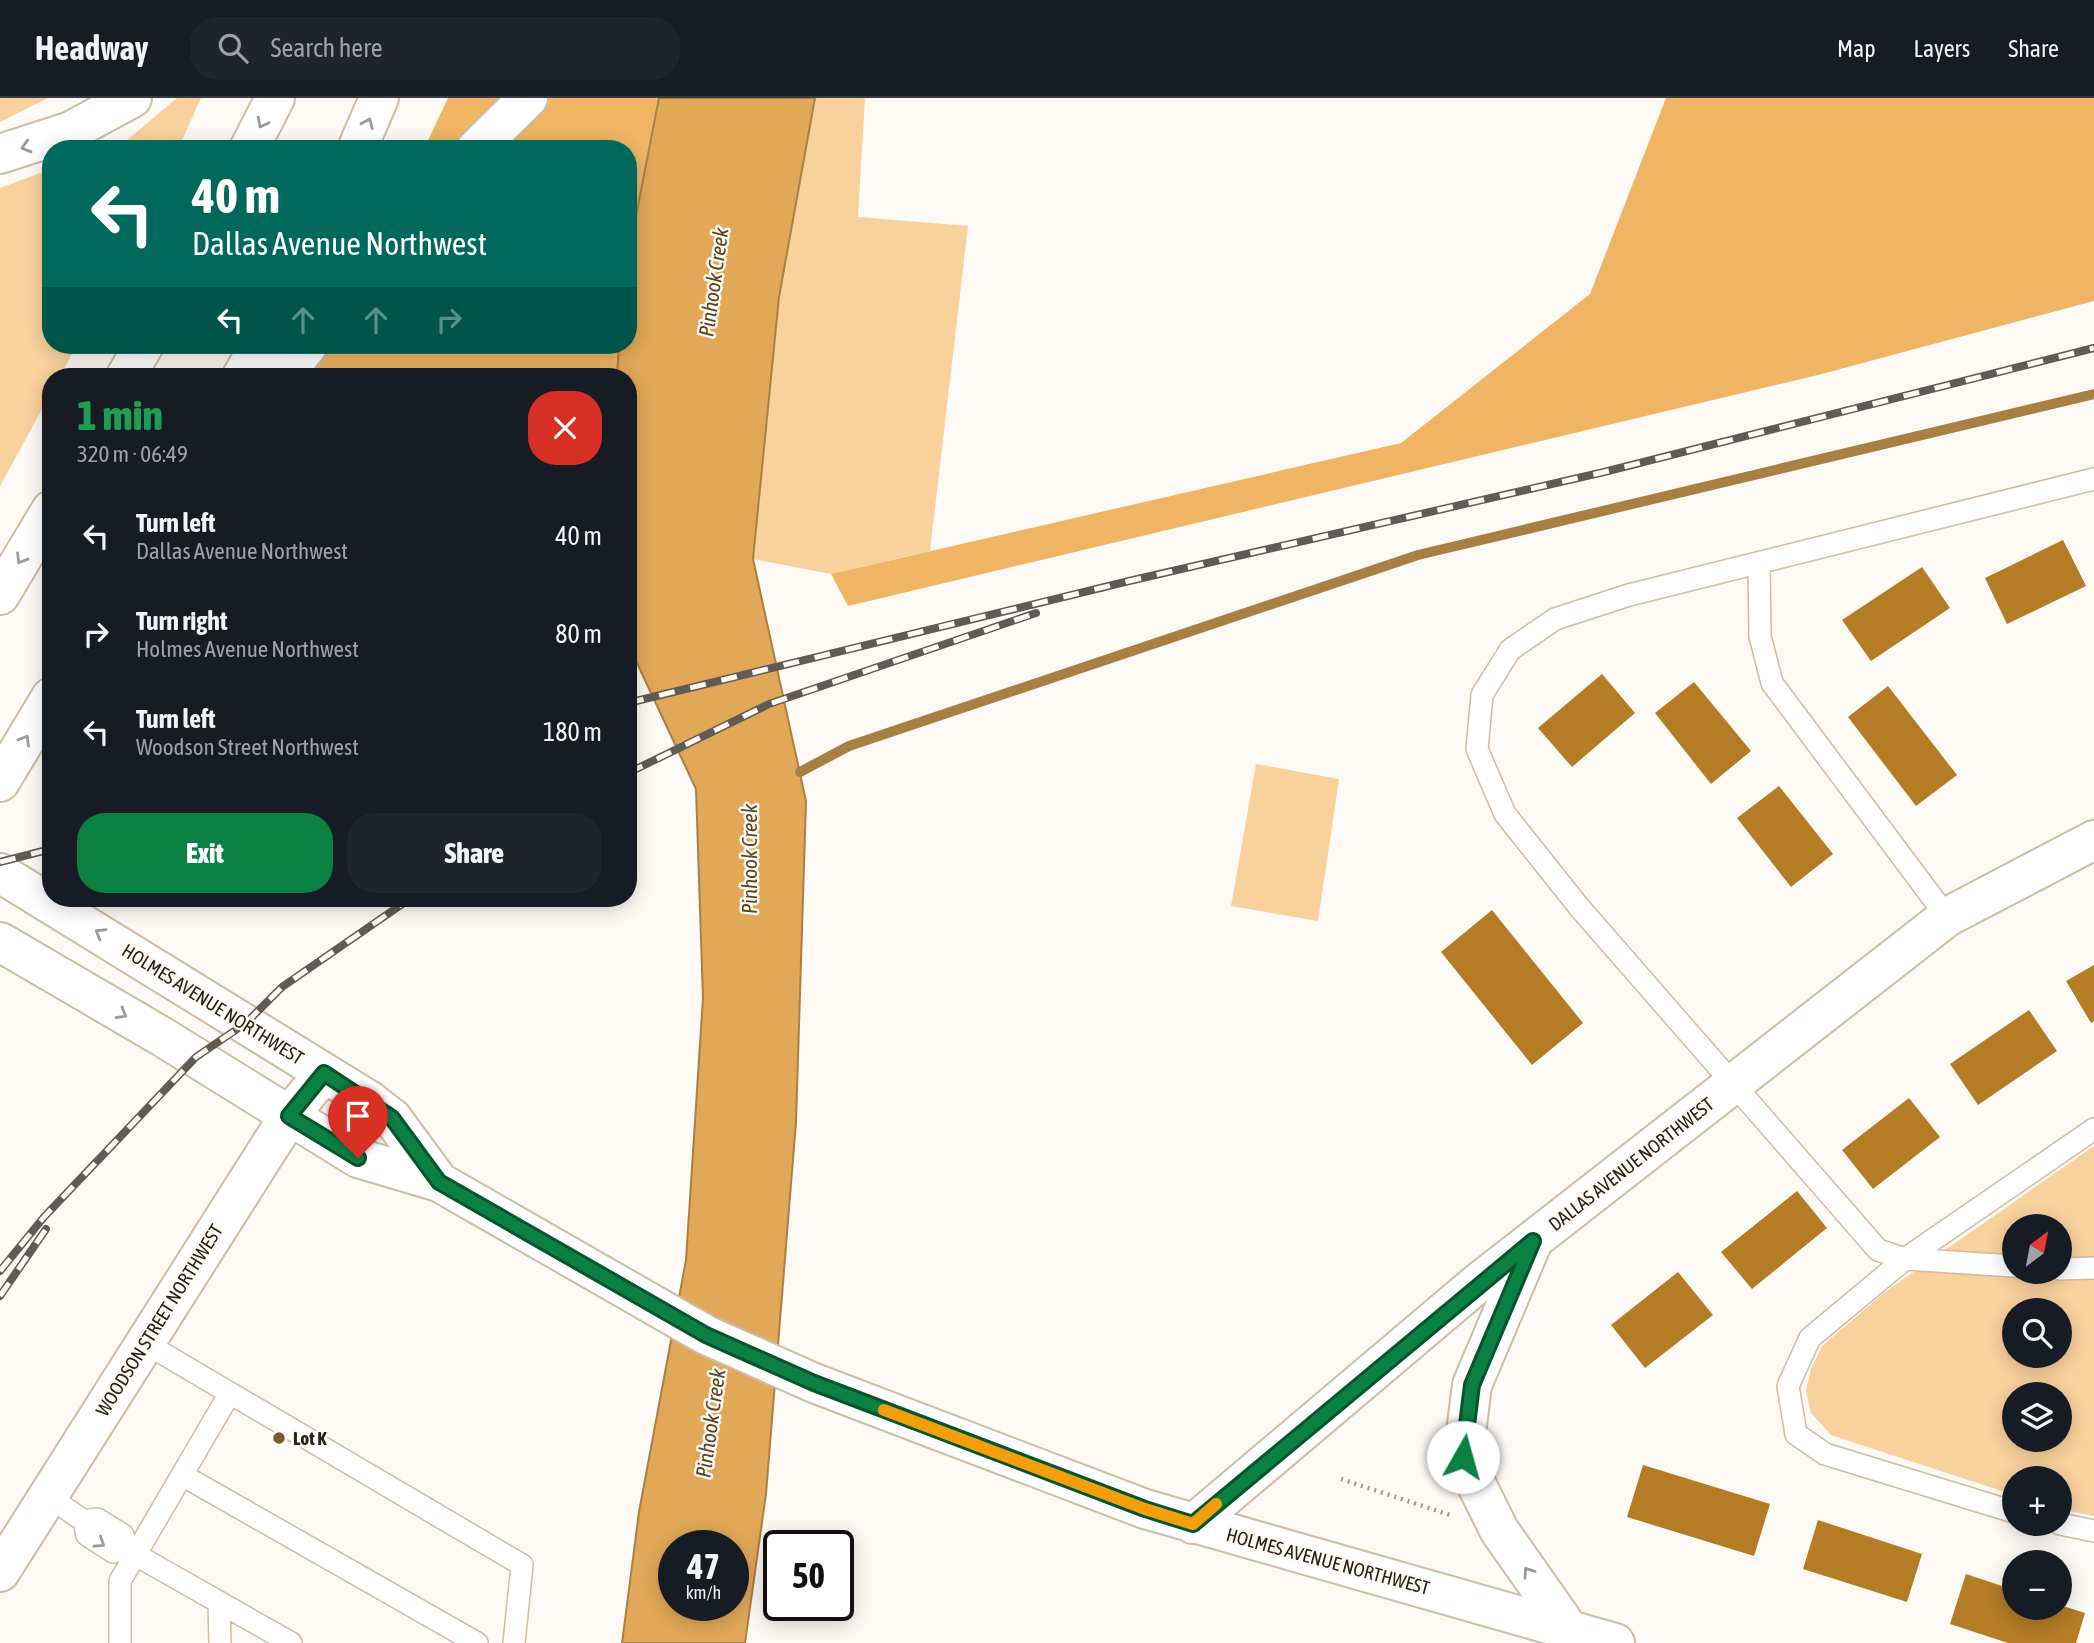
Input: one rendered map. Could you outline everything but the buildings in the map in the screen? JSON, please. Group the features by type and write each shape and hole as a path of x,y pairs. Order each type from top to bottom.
{"main road":[{"path":"43,140 71,131 132,98"},
{"path":"254,140 275,98"},
{"path":"361,140 379,98"},
{"path":"485,140 517,107"},
{"path":"0,154 42,140"},
{"path":"289,368 301,354"},
{"path":"0,595 42,525"},
{"path":"0,782 42,712"},
{"name":"DALLAS AVENUE NORTHWEST","path":"1193,1524 1533,1241 1947,917 2094,840"},
{"name":"HOLMES AVENUE NORTHWEST","path":"0,873 42,899"},
{"name":"HOLMES AVENUE NORTHWEST","path":"55,907 392,1118 439,1182"},
{"name":"HOLMES AVENUE NORTHWEST","path":"0,942 358,1158 439,1182 706,1335 814,1383 1145,1509 1567,1627 1615,1643"},
{"name":"WOODSON STREET NORTHWEST","path":"0,1572 289,1116 324,1073"},
{"path":"1533,1241 1472,1385 1463,1457 1499,1530 1567,1627"}],"lane":[{"path":"2002,1265 1905,1259 1878,1250 1579,907 1505,814 1477,749 1482,695 1510,650 1555,620 1629,595 2094,479"},
{"path":"1759,563 1760,636 1772,683 1811,740 1947,917"},
{"path":"2002,1508 1825,1454 1796,1434 1788,1386 1810,1338 1905,1259 2094,1129"},
{"path":"2072,1269 2094,1268"},
{"path":"145,1343 522,1564 514,1643"},
{"path":"120,1643 120,1581 131,1552 182,1475 230,1393"},
{"path":"182,1475 477,1643"},
{"path":"48,1496 84,1521 87,1535 113,1552 131,1552 292,1643"},
{"path":"2072,1526 2094,1531"},
{"path":"219,1602 220,1643"}],"path":[{"path":"1341,1479 1457,1517"}],"shaded area":[{"path":"0,98 48,98 0,122"},
{"path":"177,98 201,98 182,140 127,140"},
{"path":"448,98 659,98 637,211 637,140 428,140"},
{"path":"815,98 865,98 858,217 968,226 930,551 831,574 753,559 779,297"},
{"path":"1666,98 2094,98 2094,301 1818,375 848,606 831,574 1401,443 1590,294"},
{"path":"42,172 42,354 72,354 64,368 42,368 42,409 0,486 0,188"},
{"path":"323,354 618,354 618,368 316,368"},
{"path":"1256,764 1339,779 1318,921 1231,906"},
{"path":"2094,1146 2094,1516 2072,1511 2072,1466 2002,1466 2002,1491 1831,1435 1811,1413 1806,1391 1811,1369 1822,1346 1885,1292"}],"water":[{"name":"Pinhook Creek","path":"659,98 815,98 779,297 753,559 806,801 796,1122 766,1494 749,1615 749,1530 658,1530 658,1621 748,1621 745,1643 622,1643 639,1512 686,1260 703,998 696,789 637,663 637,368 618,368 618,354 637,354 637,211"}],"waterway":[{"path":"800,772 849,746 1418,555 2094,394"}],"railway":[{"path":"637,701 1129,581 1604,472 2094,348"},
{"path":"637,769 769,704 1036,613"},
{"path":"0,862 42,851"},
{"path":"0,1271 44,1217 196,1057 246,1023 282,987 398,907"},
{"path":"0,1296 46,1229"}],"slow traffic":[{"path":"884,1410 1145,1509 1193,1524 1216,1504"}],"place":[{"name":"Lot K","path":"279,1438"}],"route":[{"path":"358,1158 289,1116 324,1073 392,1118 439,1182 706,1335 814,1383 1145,1509 1193,1524 1478,1283 1533,1241 1472,1385 1463,1457"}]}
